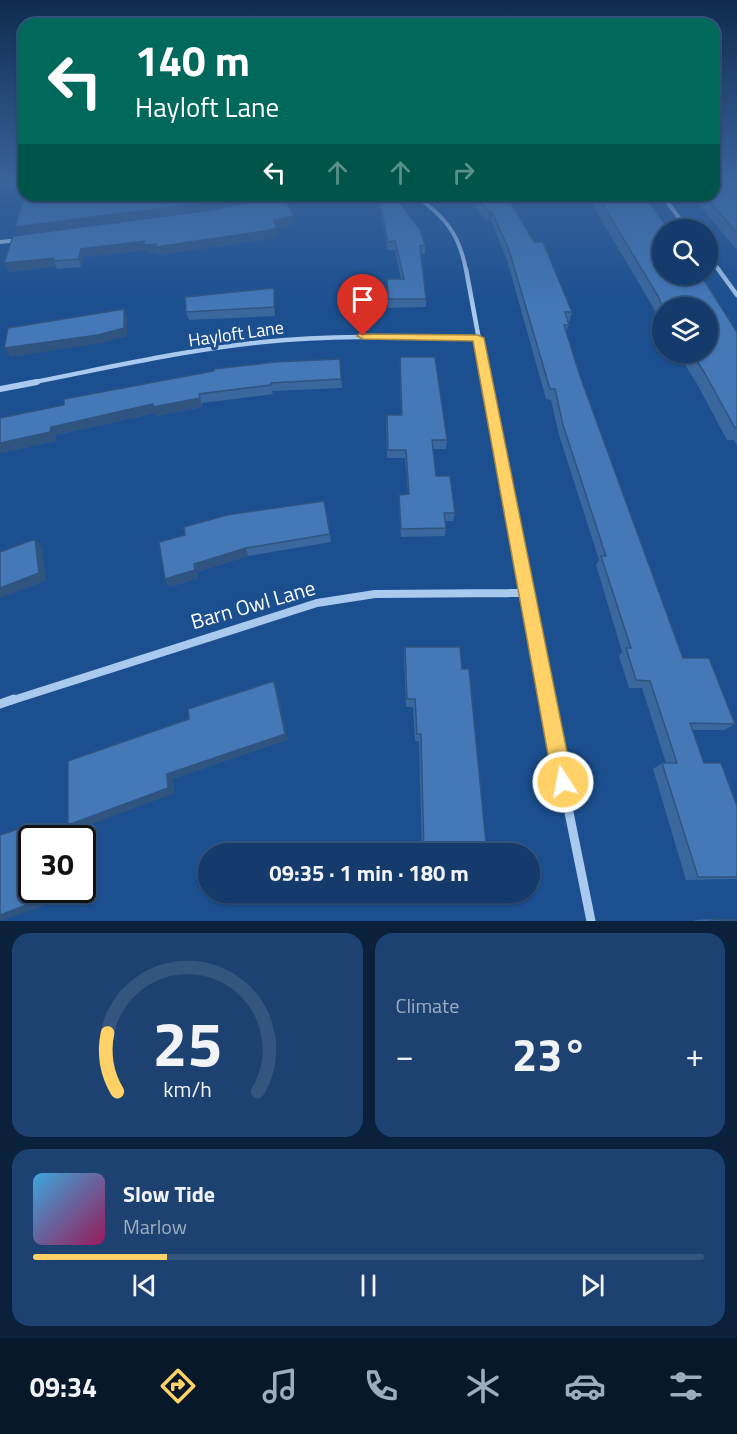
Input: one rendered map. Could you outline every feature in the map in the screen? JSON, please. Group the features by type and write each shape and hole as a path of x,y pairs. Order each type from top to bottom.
{"street":[{"path":"447,223 456,232 464,256 525,593 591,921"},
{"path":"0,242 22,239"},
{"path":"718,269 737,295"},
{"name":"Hayloft Lane","path":"0,389 189,353 262,342 363,336 478,338"},
{"name":"Barn Owl Lane","path":"0,705 238,626 317,603 375,594 525,593"}],"building":[{"path":"16,223 46,223 15,227"},
{"path":"112,223 275,223 277,228 156,247 156,244 144,245 144,241 81,249 78,259 54,261 54,258 4,263 13,236"},
{"path":"384,223 415,223 420,229 425,245 420,246 426,299 388,299 387,279 404,279 395,241 388,242"},
{"path":"497,223 523,223 534,242 543,242 572,312 565,312 569,325 564,325 580,376 683,658 709,658 735,724 690,723 704,763 721,763 737,806 737,877 698,877 662,763 677,763 650,681 636,680 626,648 631,648 601,556 606,556 563,425 555,389 550,389 509,250"},
{"path":"614,223 652,223 652,285 707,285 715,297 658,297"},
{"path":"728,223 737,223 737,233"},
{"path":"274,288 274,307 186,312 185,297"},
{"path":"718,302 737,332 737,428 698,363 718,363"},
{"path":"124,309 124,328 98,335 4,348 8,328"},
{"path":"400,357 435,357 447,440 432,440 436,476 450,476 455,513 444,513 446,528 401,529 399,495 409,494 406,450 388,450 387,415 402,415"},
{"path":"340,359 341,379 271,383 271,385 199,394 200,398 153,407 153,404 51,427 50,432 0,443 0,418 64,405 64,399 214,371 214,369 275,362"},
{"path":"324,501 330,534 246,548 194,564 195,570 165,579 159,542 185,535 184,527 227,515"},
{"path":"35,539 39,573 0,588 0,552"},
{"path":"405,647 460,647 462,669 469,669 486,843 424,843 421,734 417,734 415,699 407,699"},
{"path":"274,681 285,734 167,774 168,788 68,825 68,761 189,719 188,709"},
{"path":"18,829 18,903 29,903 0,915 0,835"},
{"path":"710,919 737,920 737,921 710,921"}],"route":[{"path":"363,336 478,338 563,782"}]}
